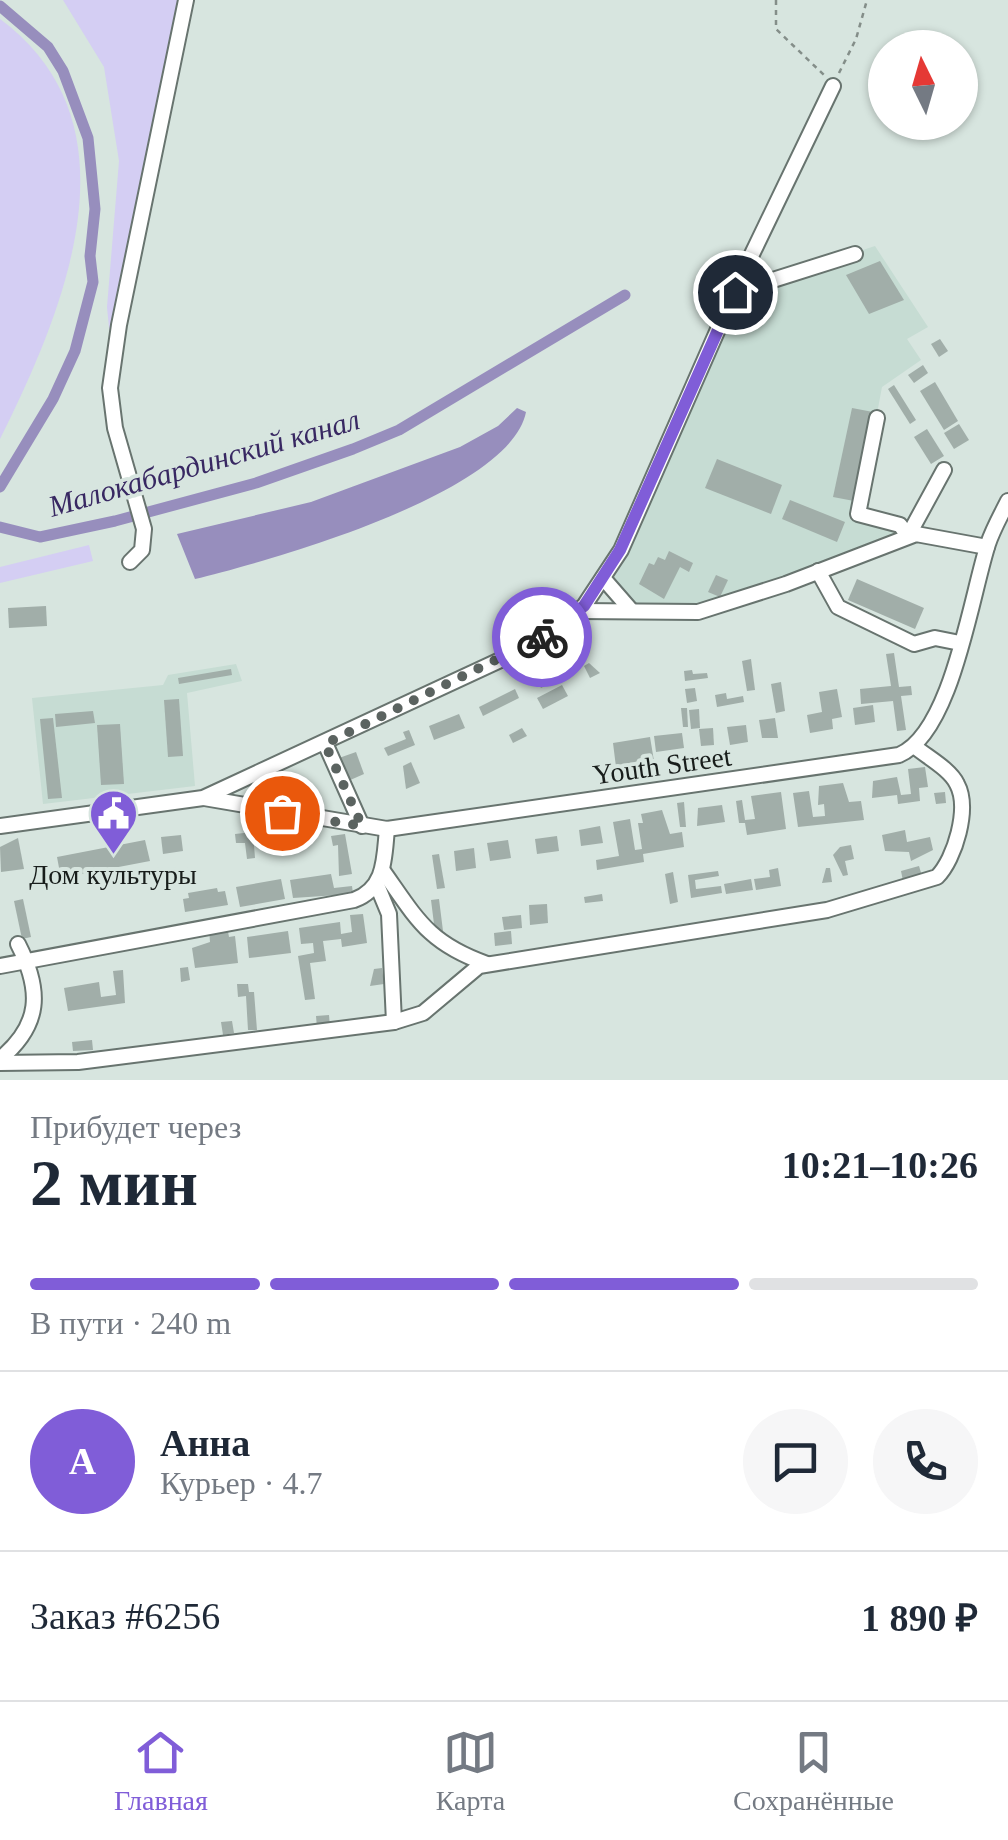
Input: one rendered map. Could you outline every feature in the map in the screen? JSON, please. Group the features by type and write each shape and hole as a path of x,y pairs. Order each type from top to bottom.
{"street":[{"path":"130,562 142,550 144,529 114,428 110,388 119,325 186,0"},
{"path":"0,826 204,798 524,650 578,612 604,578 658,470 735,292 833,86"},
{"path":"735,292 855,254"},
{"path":"877,418 858,514 900,526 908,536"},
{"path":"908,536 944,470"},
{"path":"0,1061 27,1064 234,1045 394,1022 423,1014 487,964 827,910 937,877 954,850 961,795 957,782 914,746 936,715 988,546 1008,502"},
{"path":"578,612 698,612 818,572 908,536 929,533 988,546"},
{"path":"818,572 838,606 914,644 935,638 960,643"},
{"path":"604,578 630,609"},
{"path":"325,744 362,826"},
{"name":"Youth Street","path":"204,798 387,829 868,761 899,755 914,746"},
{"path":"387,829 380,878 389,914 394,1022"},
{"path":"380,878 435,941 487,964"},
{"path":"0,957 14,964 354,900 380,878"},
{"path":"0,1061 32,1025 34,1009 14,964 18,944"},
{"path":"21,1040 27,1064"}],"path":[{"path":"776,0 776,29 833,86 856,39 867,0"}],"shaded area":[{"path":"63,0 182,0 111,348 107,307 119,161 104,67"},
{"path":"0,19 44,62 69,111 80,164 78,220 66,277 47,334 0,439"},
{"path":"875,246 928,327 907,339 921,360 882,387 858,514 908,536 698,612 630,609 603,578 735,292"},
{"path":"517,408 526,412 510,442 478,470 434,496 328,540 195,579 177,534 311,502 460,447 498,426"},
{"path":"89,545 93,561 0,583 0,567"},
{"path":"236,664 242,681 187,693 195,786 43,804 32,698 163,685 168,675"}],"building":[{"path":"880,261 904,300 869,314 846,275"},
{"path":"940,339 948,351 939,357 931,344"},
{"path":"923,365 928,373 914,383 908,375"},
{"path":"935,382 958,421 944,430 920,391"},
{"path":"894,385 916,420 910,424 888,389"},
{"path":"852,408 873,412 854,501 833,497"},
{"path":"959,424 969,440 954,449 944,433"},
{"path":"927,429 944,456 931,464 914,437"},
{"path":"717,459 782,485 771,514 705,488"},
{"path":"790,500 845,522 837,542 782,519"},
{"path":"669,551 693,563 689,572 680,567 664,599 639,584 649,563 654,565 658,557 665,560"},
{"path":"716,575 728,580 720,597 708,592"},
{"path":"857,579 924,608 915,629 848,600"},
{"path":"46,606 47,626 9,628 8,608"},
{"path":"572,653 580,668 541,688 533,673"},
{"path":"894,653 899,687 911,686 912,695 901,696 906,730 897,731 893,701 861,704 860,689 891,686 886,654"},
{"path":"751,659 755,690 747,691 742,661"},
{"path":"589,663 600,673 590,678 584,666"},
{"path":"231,669 232,675 179,684 178,678"},
{"path":"692,670 693,674 707,673 708,678 685,681 684,671"},
{"path":"781,682 785,711 776,713 771,684"},
{"path":"562,685 568,696 543,709 537,698"},
{"path":"695,688 697,701 687,703 685,689"},
{"path":"515,689 519,698 483,716 479,707"},
{"path":"837,689 842,717 832,719 833,729 810,733 807,715 822,712 819,692"},
{"path":"726,693 727,699 743,696 744,702 717,707 715,695"},
{"path":"179,699 183,756 168,757 164,700"},
{"path":"873,705 875,722 855,725 853,708"},
{"path":"681,708 687,708 688,727 683,727"},
{"path":"699,709 700,728 691,729 689,710"},
{"path":"93,711 95,723 56,727 55,714"},
{"path":"459,714 465,728 434,740 429,726"},
{"path":"53,718 62,798 48,799 40,719"},
{"path":"775,718 778,738 762,738 759,720"},
{"path":"120,724 124,784 101,785 97,725"},
{"path":"746,725 748,742 730,745 727,727"},
{"path":"522,728 527,736 513,743 509,735"},
{"path":"713,728 714,745 701,746 699,729"},
{"path":"409,730 415,745 388,756 384,748 406,739 403,732"},
{"path":"682,733 684,748 656,752 654,736"},
{"path":"650,737 656,773 645,775 644,763 616,767 613,743"},
{"path":"356,752 364,774 348,781 339,758"},
{"path":"411,762 420,783 406,789 403,766"},
{"path":"925,767 928,787 919,788 920,801 898,804 897,795 872,798 873,781 897,777 901,795 911,794 908,769"},
{"path":"843,783 849,802 861,801 864,820 798,827 793,793 809,791 813,817 825,816 824,804 818,805 819,786"},
{"path":"781,792 786,829 747,835 745,823 739,823 736,801 742,800 745,820 755,819 751,796"},
{"path":"945,792 946,803 936,804 934,793"},
{"path":"684,802 686,827 680,827 677,803"},
{"path":"722,805 725,822 697,826 698,808"},
{"path":"662,810 670,834 682,832 684,847 643,854 644,862 597,870 596,860 619,856 613,822 630,819 635,850 642,849 638,823 643,823 641,814"},
{"path":"600,826 603,843 581,846 579,830"},
{"path":"905,830 907,842 930,837 933,850 911,861 909,852 885,851 882,835"},
{"path":"253,832 255,858 247,859 245,843 236,843 235,834"},
{"path":"345,834 352,874 339,876 338,845 333,846 331,836"},
{"path":"181,835 183,851 163,854 161,837"},
{"path":"557,836 559,851 537,854 535,839"},
{"path":"18,838 24,869 1,872 0,847"},
{"path":"145,840 150,861 61,878 57,857"},
{"path":"508,840 511,858 490,861 487,843"},
{"path":"851,845 854,859 845,861 848,875 843,876 833,855 840,847"},
{"path":"474,848 476,868 456,871 454,851"},
{"path":"439,854 445,888 437,889 432,855"},
{"path":"919,866 922,876 903,881 901,871"},
{"path":"778,868 781,886 756,890 754,879 770,877 769,870"},
{"path":"826,868 830,868 832,882 822,883"},
{"path":"718,871 719,876 695,880 696,889 721,886 722,893 691,898 688,875"},
{"path":"673,872 678,902 670,904 665,874"},
{"path":"331,874 334,888 352,886 353,894 293,898 290,880"},
{"path":"281,879 285,899 240,907 236,887"},
{"path":"751,879 753,890 726,894 724,884"},
{"path":"217,888 218,892 225,891 228,905 185,912 183,899 189,898 188,893"},
{"path":"602,894 603,901 585,903 584,897"},
{"path":"23,899 31,937 22,939 14,901"},
{"path":"439,899 443,931 435,932 431,900"},
{"path":"547,904 548,923 530,925 529,905"},
{"path":"363,914 367,943 342,947 341,939 323,941 326,961 310,963 315,999 305,1000 298,956 314,953 313,943 301,944 299,928 340,922 341,934 352,932 350,915"},
{"path":"521,915 522,928 504,930 502,917"},
{"path":"227,926 229,937 235,936 238,963 195,968 192,948 210,942 209,929"},
{"path":"288,931 291,953 249,958 247,937"},
{"path":"511,931 512,944 495,946 494,933"},
{"path":"188,967 190,980 181,982 180,968"},
{"path":"382,968 384,984 370,986 374,969"},
{"path":"123,970 125,1003 68,1011 64,988 99,982 101,997 116,995 113,971"},
{"path":"237,984 248,984 249,992 254,992 257,1030 248,1030 246,996 238,997"},
{"path":"329,1015 330,1027 317,1028 316,1016"},
{"path":"232,1021 234,1033 223,1035 221,1022"},
{"path":"92,1040 93,1050 73,1051 72,1042"}],"waterway":[{"path":"0,6 48,47 63,71 88,138 95,209 90,256 93,282 75,351 53,399 0,487"},
{"name":"Малокабардинский канал","path":"0,527 40,537 115,521 256,483 353,449 399,430 625,295"}],"way so far":[{"path":"282,813 362,826 325,744 524,650 542,637"}],"place":[{"name":"Дом культуры","path":"113,856"}],"route":[{"path":"542,637 584,606 620,550 735,292"}]}
